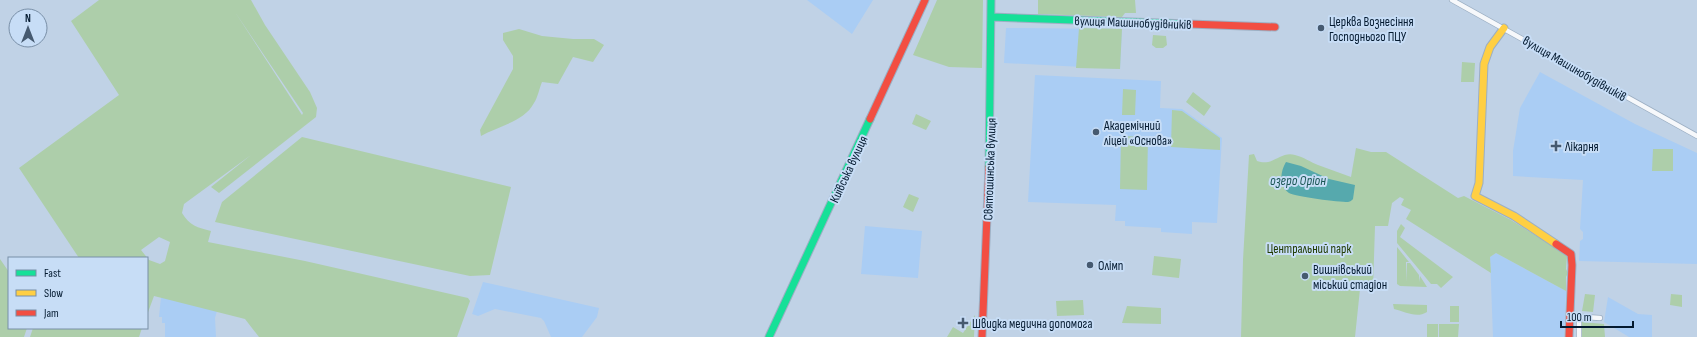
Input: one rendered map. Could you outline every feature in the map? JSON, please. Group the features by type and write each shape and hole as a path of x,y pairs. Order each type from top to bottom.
{"street":[{"name":"Київська вулиця","path":"770,337 925,0"},
{"name":"Святошинська вулиця","path":"982,337 990,139 991,0"},
{"name":"вулиця Машинобудівників","path":"1452,0 1697,136"},
{"name":"вулиця Машинобудівників","path":"990,17 1274,27"},
{"path":"1504,28 1490,47 1484,64 1479,183 1474,196 1514,216 1571,254 1572,265 1569,337"},
{"path":"1570,316 1600,318"},
{"path":"1579,337 1580,317"}],"shaded area":[{"path":"807,0 873,0 852,34"},
{"path":"1006,28 1122,29 1120,69 1004,63"},
{"path":"1540,72 1635,124 1697,153 1697,264 1579,261 1580,241 1583,239 1583,232 1580,229 1583,180 1513,176 1513,151 1520,108"},
{"name":"Академічний ліцей «Основа»","path":"1035,75 1161,81 1160,108 1182,109 1222,138 1217,223 1192,222 1192,234 1161,232 1161,228 1125,226 1125,221 1115,221 1116,205 1028,202"},
{"path":"865,226 922,231 918,278 861,274"},
{"path":"1496,253 1566,291 1564,337 1493,337 1490,257"},
{"path":"483,282 599,308 597,317 582,337 551,337 544,321 541,318 495,309 478,316 472,314"},
{"path":"161,297 217,311 215,318 216,337 165,337 165,323 162,323 162,317 159,317"},
{"path":"1608,297 1638,314 1652,315 1652,337 1629,337 1604,322"}],"green space":[{"path":"99,0 251,0 265,25 310,92 317,108 316,117 219,193 211,187 251,155 184,204 182,213 194,225 211,231 208,242 305,261 468,298 470,301 457,337 259,337 245,319 154,296 148,312 148,259 160,264 165,261 170,242 159,237 141,250 147,257 78,257 19,168 119,95 71,21","holes":["235,12 303,113 302,115"]},
{"path":"937,0 983,0 982,68 949,67 913,55"},
{"path":"1038,0 1135,0 1136,13 1125,13 1122,17 1038,14"},
{"path":"1079,28 1122,29 1120,69 1076,68"},
{"path":"519,29 542,36 573,39 594,39 604,45 593,62 573,57 558,84 542,82 535,101 524,115 481,136 480,130 513,69 513,56 503,40 503,33"},
{"path":"1153,35 1166,36 1167,45 1163,48 1156,48 1152,45"},
{"path":"1462,62 1475,63 1474,82 1461,82"},
{"path":"1123,89 1136,90 1135,115 1122,115"},
{"path":"1193,92 1211,106 1204,116 1186,102"},
{"path":"1172,110 1182,111 1220,138 1220,150 1171,147"},
{"path":"916,114 931,121 926,130 912,124"},
{"path":"1121,136 1148,137 1147,190 1120,189"},
{"path":"302,137 511,187 490,275 470,276 215,222 222,202"},
{"name":"Центральний парк","path":"1356,148 1371,152 1386,152 1458,198 1464,196 1511,220 1567,255 1566,269 1568,273 1566,277 1566,291 1496,253 1490,257 1491,273 1406,219 1411,210 1401,205 1404,199 1400,197 1392,203 1388,226 1375,226 1373,289 1360,289 1355,337 1241,337 1243,260 1249,155 1254,154 1257,161 1268,162 1285,155 1295,155 1351,177"},
{"path":"1653,149 1673,149 1673,171 1652,171"},
{"path":"909,194 919,198 913,212 903,207"},
{"path":"1401,224 1405,228 1400,237 1453,277 1441,288 1437,284 1431,284 1397,243 1397,231"},
{"path":"1397,247 1409,262 1406,262 1406,282 1407,263 1410,263 1419,275 1419,282 1420,276 1427,287 1400,286 1397,284"},
{"path":"1154,256 1181,259 1179,278 1152,275"},
{"path":"0,259 8,271 8,329 27,329 24,337 0,337"},
{"path":"1585,294 1595,295 1593,312 1582,311"},
{"path":"1671,294 1682,295 1682,307 1670,305"},
{"path":"1083,300 1084,315 1057,316 1056,301"},
{"path":"1393,304 1427,305 1427,312 1414,315 1394,309"},
{"path":"1127,306 1161,308 1161,324 1122,323"},
{"path":"1450,306 1459,306 1459,322 1450,322"},
{"path":"975,315 974,337 947,337 953,327 963,333"},
{"path":"1582,322 1604,324 1605,337 1582,337"},
{"path":"1427,324 1438,324 1438,337 1427,337"},
{"path":"1439,324 1459,324 1458,337 1439,337"},
{"path":"33,329 142,329 139,337 30,337"}],"water":[{"name":"озеро Оріон","path":"1286,162 1301,166 1329,179 1355,185 1353,199 1348,202 1336,201 1308,198 1289,193 1283,187 1282,183 1282,174"}],"traffic: fast":[{"path":"989,167 991,0"},
{"path":"991,17 1189,24"},
{"path":"769,337 870,119"}],"traffic: slow":[{"path":"1504,28 1490,47 1484,64 1479,183 1475,196 1514,216 1556,244"}],"traffic: jam":[{"path":"870,119 925,0"},
{"path":"1189,24 1275,27"},
{"path":"982,337 989,167"},
{"path":"1556,244 1571,254 1572,265 1569,337"}],"place":[{"name":"Церква Вознесіння Господнього ПЦУ","path":"1321,28"},
{"name":"Академічний ліцей «Основа»","path":"1096,132"},
{"name":"Лікарня","path":"1556,146"},
{"name":"Олімп","path":"1090,265"},
{"name":"Вишнівський міський стадіон","path":"1305,276"},
{"name":"Швидка медична допомога","path":"963,323"}]}
